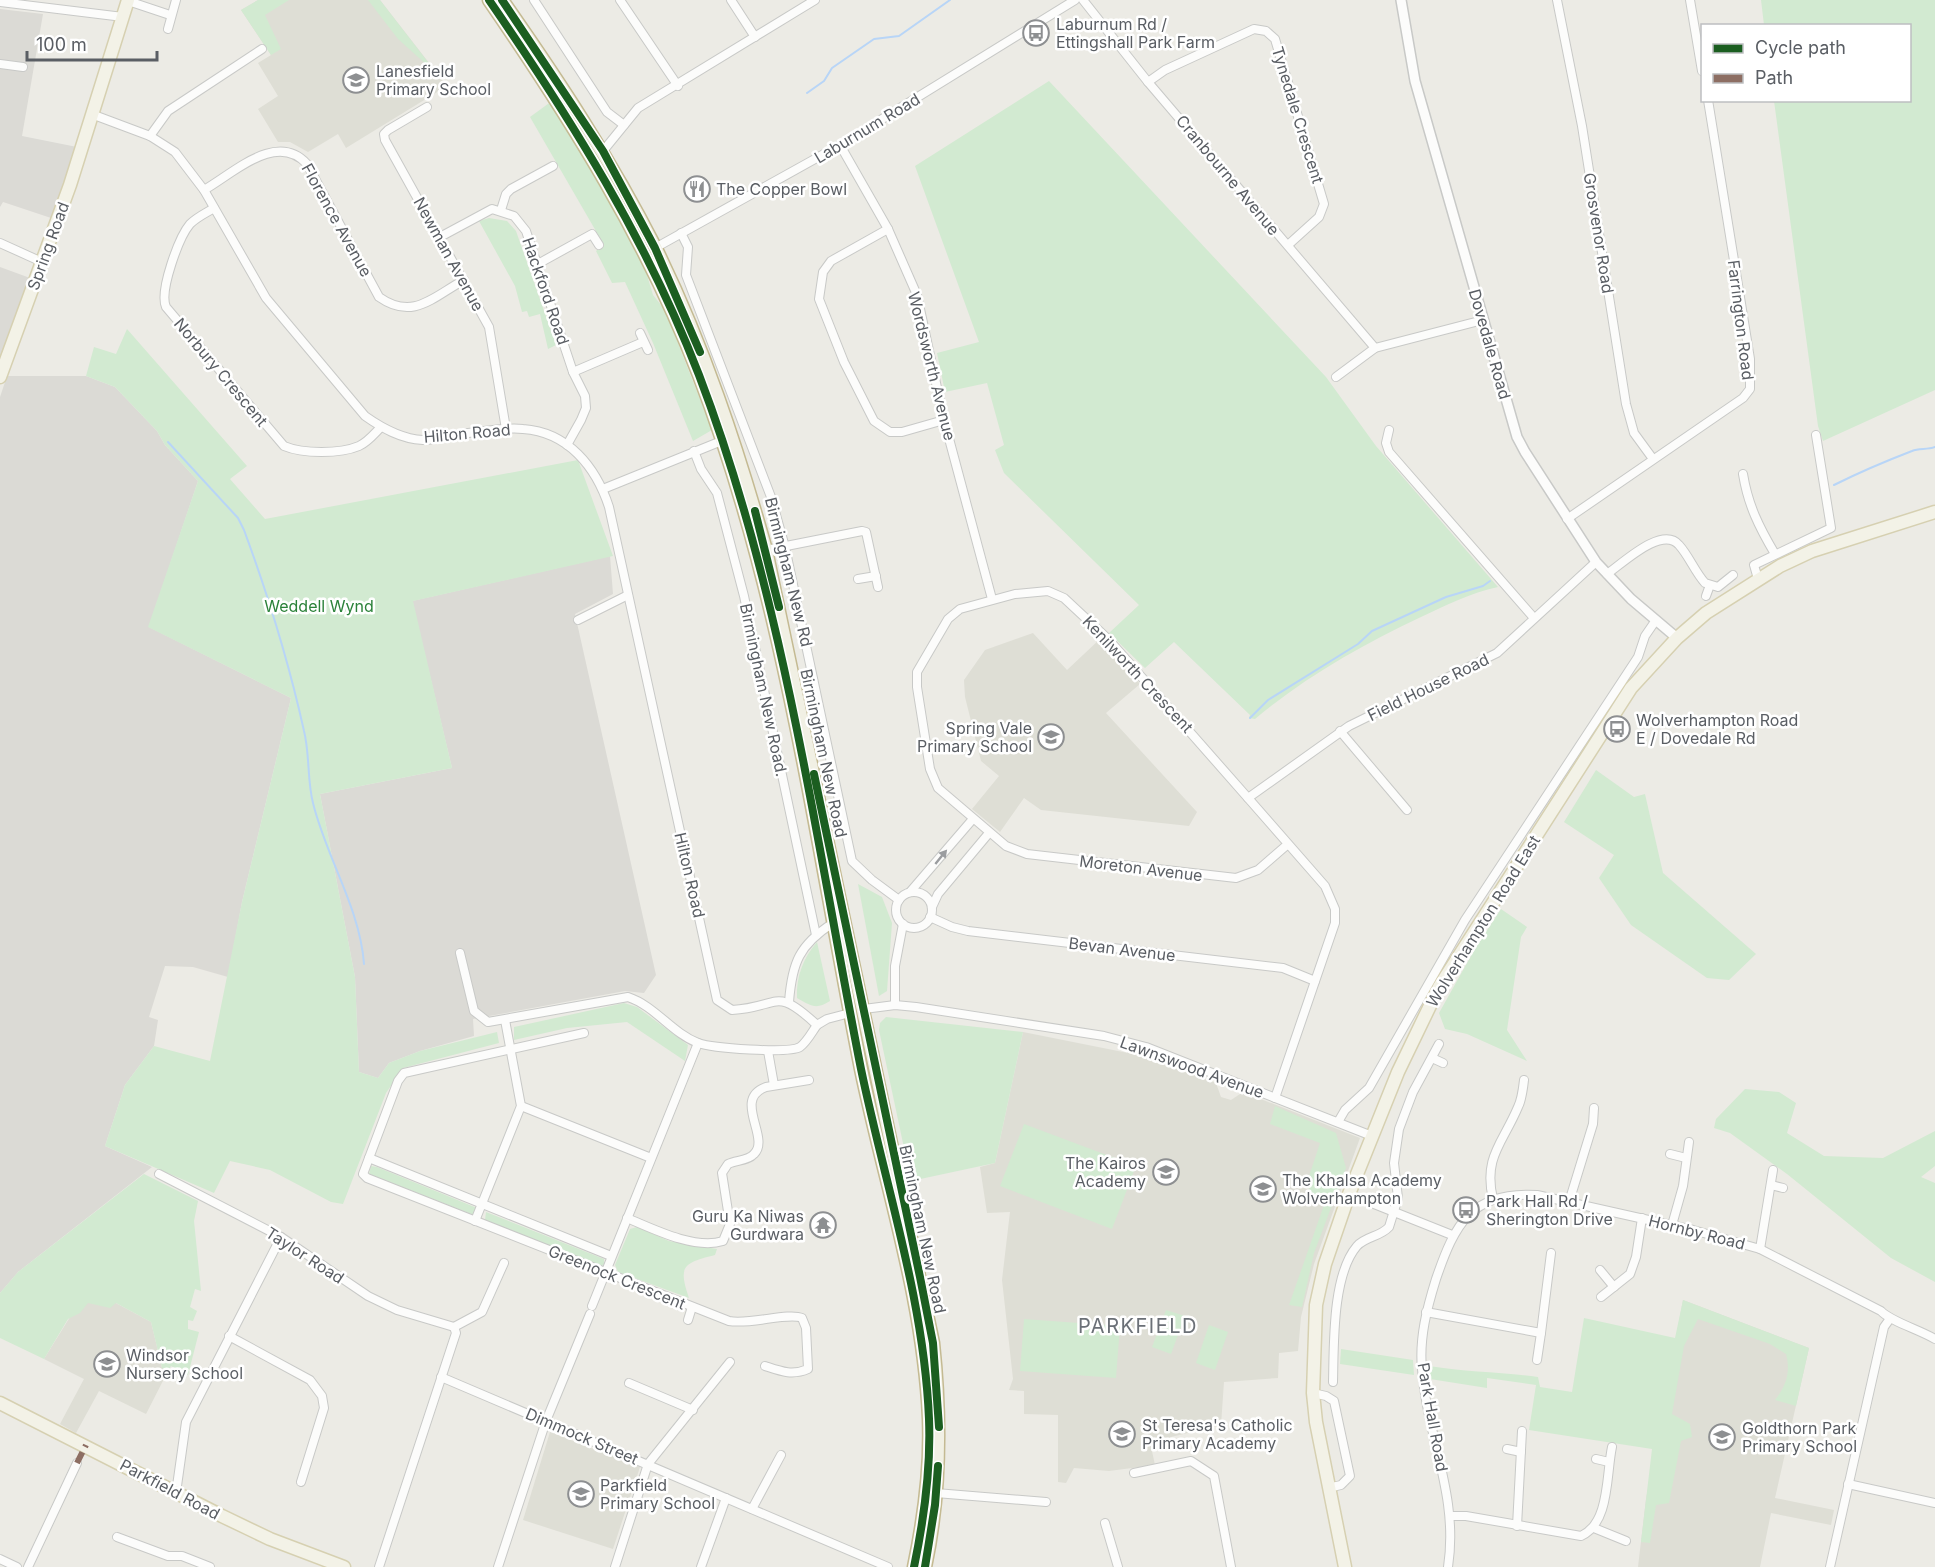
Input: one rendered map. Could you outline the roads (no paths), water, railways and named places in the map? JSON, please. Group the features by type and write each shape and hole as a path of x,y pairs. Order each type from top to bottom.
{"highway":[{"name":"Birmingham New Road","path":"489,0 597,154"},
{"name":"Birmingham New Road","path":"502,0 597,154 650,251 703,357 727,439 768,603 850,1013 897,1221 921,1345 929,1441 926,1492 914,1567"},
{"name":"Birmingham New Road","path":"727,439 766,550 933,1343 939,1425 936,1493 925,1567"},
{"path":"850,1013 864,1009"}],"main road":[{"name":"Spring Road","path":"0,376 94,115 128,0"},
{"name":"Wolverhampton Road East","path":"1345,1567 1328,1488 1313,1393 1318,1294 1330,1247 1348,1194 1372,1136 1417,1031 1466,942 1631,688 1677,638 1706,613 1780,566 1812,551 1935,512"},
{"name":"Parkfield Road","path":"0,1403 270,1539 344,1567"}],"street":[{"path":"128,0 170,15"},
{"path":"168,29 176,0"},
{"path":"534,0 607,112 624,125"},
{"path":"620,0 678,86"},
{"path":"731,0 755,37"},
{"path":"597,154 638,108 678,86 816,0"},
{"name":"Laburnum Road","path":"650,251 840,145 1076,0"},
{"name":"Cranbourne Avenue","path":"1083,0 1148,82 1376,348"},
{"name":"Dovedale Road","path":"1401,0 1415,81 1517,437 1596,562 1677,638"},
{"name":"Grosvenor Road","path":"1557,0 1582,126 1630,420 1634,433 1653,459"},
{"path":"1690,0 1701,65"},
{"path":"0,2 11,1 123,17"},
{"name":"Tynedale Crescent","path":"1148,82 1165,70 1245,32 1260,29 1271,34 1280,54 1324,204 1319,217 1287,245"},
{"path":"150,136 168,111 262,49"},
{"path":"0,64 23,66"},
{"name":"Farrington Road","path":"1567,519 1743,398 1750,389 1750,359 1708,102"},
{"name":"Newman Avenue","path":"427,108 384,134 489,327 506,429"},
{"name":"Hilton Road","path":"94,115 150,136 175,152 204,190 279,315 364,416 381,427 404,436 424,440 506,429 540,432 567,445 591,466 603,489 717,1000 732,1010 780,1000 789,1002"},
{"name":"Wordsworth Avenue","path":"840,145 888,229 917,295 944,420 992,599"},
{"name":"Florence Avenue","path":"204,190 266,153 288,150 300,156 307,164 380,297 396,307 409,309 464,280"},
{"path":"440,237 484,211 501,210 506,194 511,189 553,166"},
{"name":"Norbury Crescent","path":"214,208 197,218 186,230 165,285 163,295 166,307 284,446 306,452 352,448 362,445 381,427"},
{"name":"Hackford Road","path":"501,210 514,216 520,222 573,372 585,396 586,408 567,445"},
{"path":"888,229 831,261 823,272 819,299 835,342 874,420 891,432 944,420"},
{"name":"Birmingham New Rd","path":"681,233 688,247 686,275 771,497 785,548 852,861 866,875 899,900"},
{"path":"536,265 592,234 599,245"},
{"path":"0,243 42,262"},
{"path":"1336,377 1376,348 1483,320"},
{"path":"640,333 648,350"},
{"path":"573,372 643,342"},
{"path":"1389,430 1386,443 1389,452 1534,618"},
{"path":"1758,579 1754,565 1831,528 1816,435"},
{"path":"603,489 727,439"},
{"name":"Birmingham New Road.","path":"694,451 701,469 717,493 744,596 816,935"},
{"path":"1743,474 1747,501 1754,519 1775,554"},
{"path":"766,550 866,532 878,587"},
{"path":"1607,574 1655,541 1665,538 1679,544 1698,576 1710,585 1718,587 1733,575"},
{"name":"Field House Road","path":"1248,798 1340,731 1497,653 1596,562"},
{"path":"858,579 876,576"},
{"path":"1706,596 1710,585"},
{"name":"Kenilworth Crescent","path":"989,833 943,794 934,780 917,687 917,672 924,656 952,614 968,605 1040,590 1064,598 1110,640 1325,886 1335,909 1335,923 1275,1098"},
{"path":"578,620 627,595"},
{"name":"Wolverhampton Road East","path":"1338,1122 1345,1110 1369,1088 1466,921 1638,657 1646,636 1656,620"},
{"path":"1340,731 1407,810"},
{"path":"972,820 918,886 899,900 896,914 903,924 917,927 930,917 938,894 989,833"},
{"name":"Moreton Avenue","path":"989,833 1013,850 1027,854 1228,878 1253,873 1288,844"},
{"path":"909,893 924,895 932,908"},
{"name":"Bevan Avenue","path":"930,917 968,931 1283,968 1315,981"},
{"path":"817,1025 789,1002 795,963 808,942 833,923"},
{"path":"895,1005 895,966 903,924"},
{"path":"460,953 474,1011 488,1022 628,997 645,1004 698,1043 768,1051 800,1047 817,1025 827,1019 850,1013"},
{"name":"Lawnswood Avenue","path":"864,1009 895,1005 952,1011 1104,1036 1150,1048 1372,1136"},
{"path":"475,1221 521,1106 505,1020"},
{"path":"369,1158 398,1081 404,1073 510,1048 584,1034"},
{"path":"498,1567 546,1421 698,1043"},
{"path":"1333,1382 1336,1325 1345,1266 1361,1242 1386,1231 1398,1198 1394,1163 1399,1129 1413,1092 1439,1044"},
{"path":"768,1051 774,1085"},
{"path":"1432,1058 1443,1063"},
{"path":"627,1218 669,1236 713,1243 723,1241 730,1224 722,1173 728,1164 752,1156 757,1151 758,1142 752,1102 759,1090 774,1085 809,1080"},
{"path":"1493,1199 1489,1175 1494,1151 1520,1105 1524,1080"},
{"path":"521,1106 651,1158"},
{"path":"1569,1202 1593,1124 1594,1108"},
{"path":"1672,1225 1683,1186 1689,1142"},
{"path":"1670,1155 1686,1158"},
{"name":"Greenock Crescent","path":"611,1256 369,1158 363,1174 367,1179 692,1307 742,1323 784,1317 802,1318 806,1328 808,1369 800,1373 786,1373 765,1366"},
{"path":"1760,1248 1773,1170"},
{"name":"Taylor Road","path":"159,1174 281,1237 368,1296 396,1310 454,1327"},
{"path":"1771,1185 1783,1188"},
{"path":"1348,1194 1452,1235"},
{"name":"Hornby Road","path":"1452,1235 1467,1217 1493,1199 1517,1194 1569,1202 1760,1248 1881,1311 1889,1320 1906,1323 1935,1338"},
{"path":"1601,1297 1630,1274 1636,1257 1642,1218"},
{"name":"Park Hall Road","path":"1448,1567 1451,1516 1422,1371 1426,1312 1452,1235"},
{"path":"176,1492 186,1422 281,1237"},
{"path":"1537,1360 1551,1253"},
{"path":"379,1567 456,1333 454,1327 482,1312 504,1263"},
{"path":"1600,1270 1614,1287"},
{"path":"688,1320 692,1307"},
{"path":"1426,1312 1541,1334"},
{"path":"1830,1567 1884,1327 1889,1320"},
{"path":"229,1336 310,1380 322,1396 324,1408 301,1482"},
{"path":"615,1567 648,1464 730,1362"},
{"name":"Dimmock Street","path":"441,1377 888,1567"},
{"path":"628,1383 693,1410"},
{"path":"1313,1393 1326,1396 1334,1401 1350,1476 1341,1485 1328,1488"},
{"path":"1516,1526 1522,1431"},
{"path":"1451,1516 1466,1516 1573,1537 1585,1534 1594,1528 1601,1509 1612,1447"},
{"path":"1507,1449 1521,1452"},
{"path":"752,1509 781,1455"},
{"path":"1596,1459 1609,1462"},
{"path":"1134,1473 1191,1461 1214,1476 1231,1567"},
{"path":"28,1567 77,1463"},
{"path":"1848,1484 1935,1503"},
{"path":"936,1493 1046,1502"},
{"path":"701,1567 726,1498"},
{"path":"1105,1523 1118,1567"},
{"path":"1594,1528 1626,1541"},
{"path":"117,1537 168,1556 182,1556 210,1567"},
{"path":"182,1556 184,1567"},
{"path":"0,1559 17,1567"}],"waterway":[{"path":"807,93 824,81 832,68 874,39 899,36 950,0"},
{"path":"168,442 238,518 244,530 270,604 292,680 306,740 313,803 350,903 364,964"},
{"path":"1834,485 1912,451 1935,447"},
{"path":"1250,718 1268,700 1358,644 1372,631 1446,597 1483,586 1490,581"}],"place":[{"name":"Laburnum Rd / Ettingshall Park Farm","path":"1036,33"},
{"name":"Lanesfield Primary School","path":"356,80"},
{"name":"The Copper Bowl","path":"697,189"},
{"name":"Wolverhampton Road E / Dovedale Rd","path":"1617,729"},
{"name":"Spring Vale Primary School","path":"1051,737"},
{"name":"The Kairos Academy","path":"1166,1172"},
{"name":"The Khalsa Academy Wolverhampton","path":"1263,1189"},
{"name":"Park Hall Rd / Sherington Drive","path":"1466,1210"},
{"name":"Guru Ka Niwas Gurdwara","path":"823,1225"},
{"name":"Windsor Nursery School","path":"107,1364"},
{"name":"St Teresa's Catholic Primary Academy","path":"1122,1434"},
{"name":"Goldthorn Park Primary School","path":"1722,1437"},
{"name":"Parkfield Primary School","path":"581,1494"}],"district":[{"name":"PARKFIELD","path":"1138,1326"}],"park label":[{"name":"Weddell Wynd","path":"319,606"}]}
